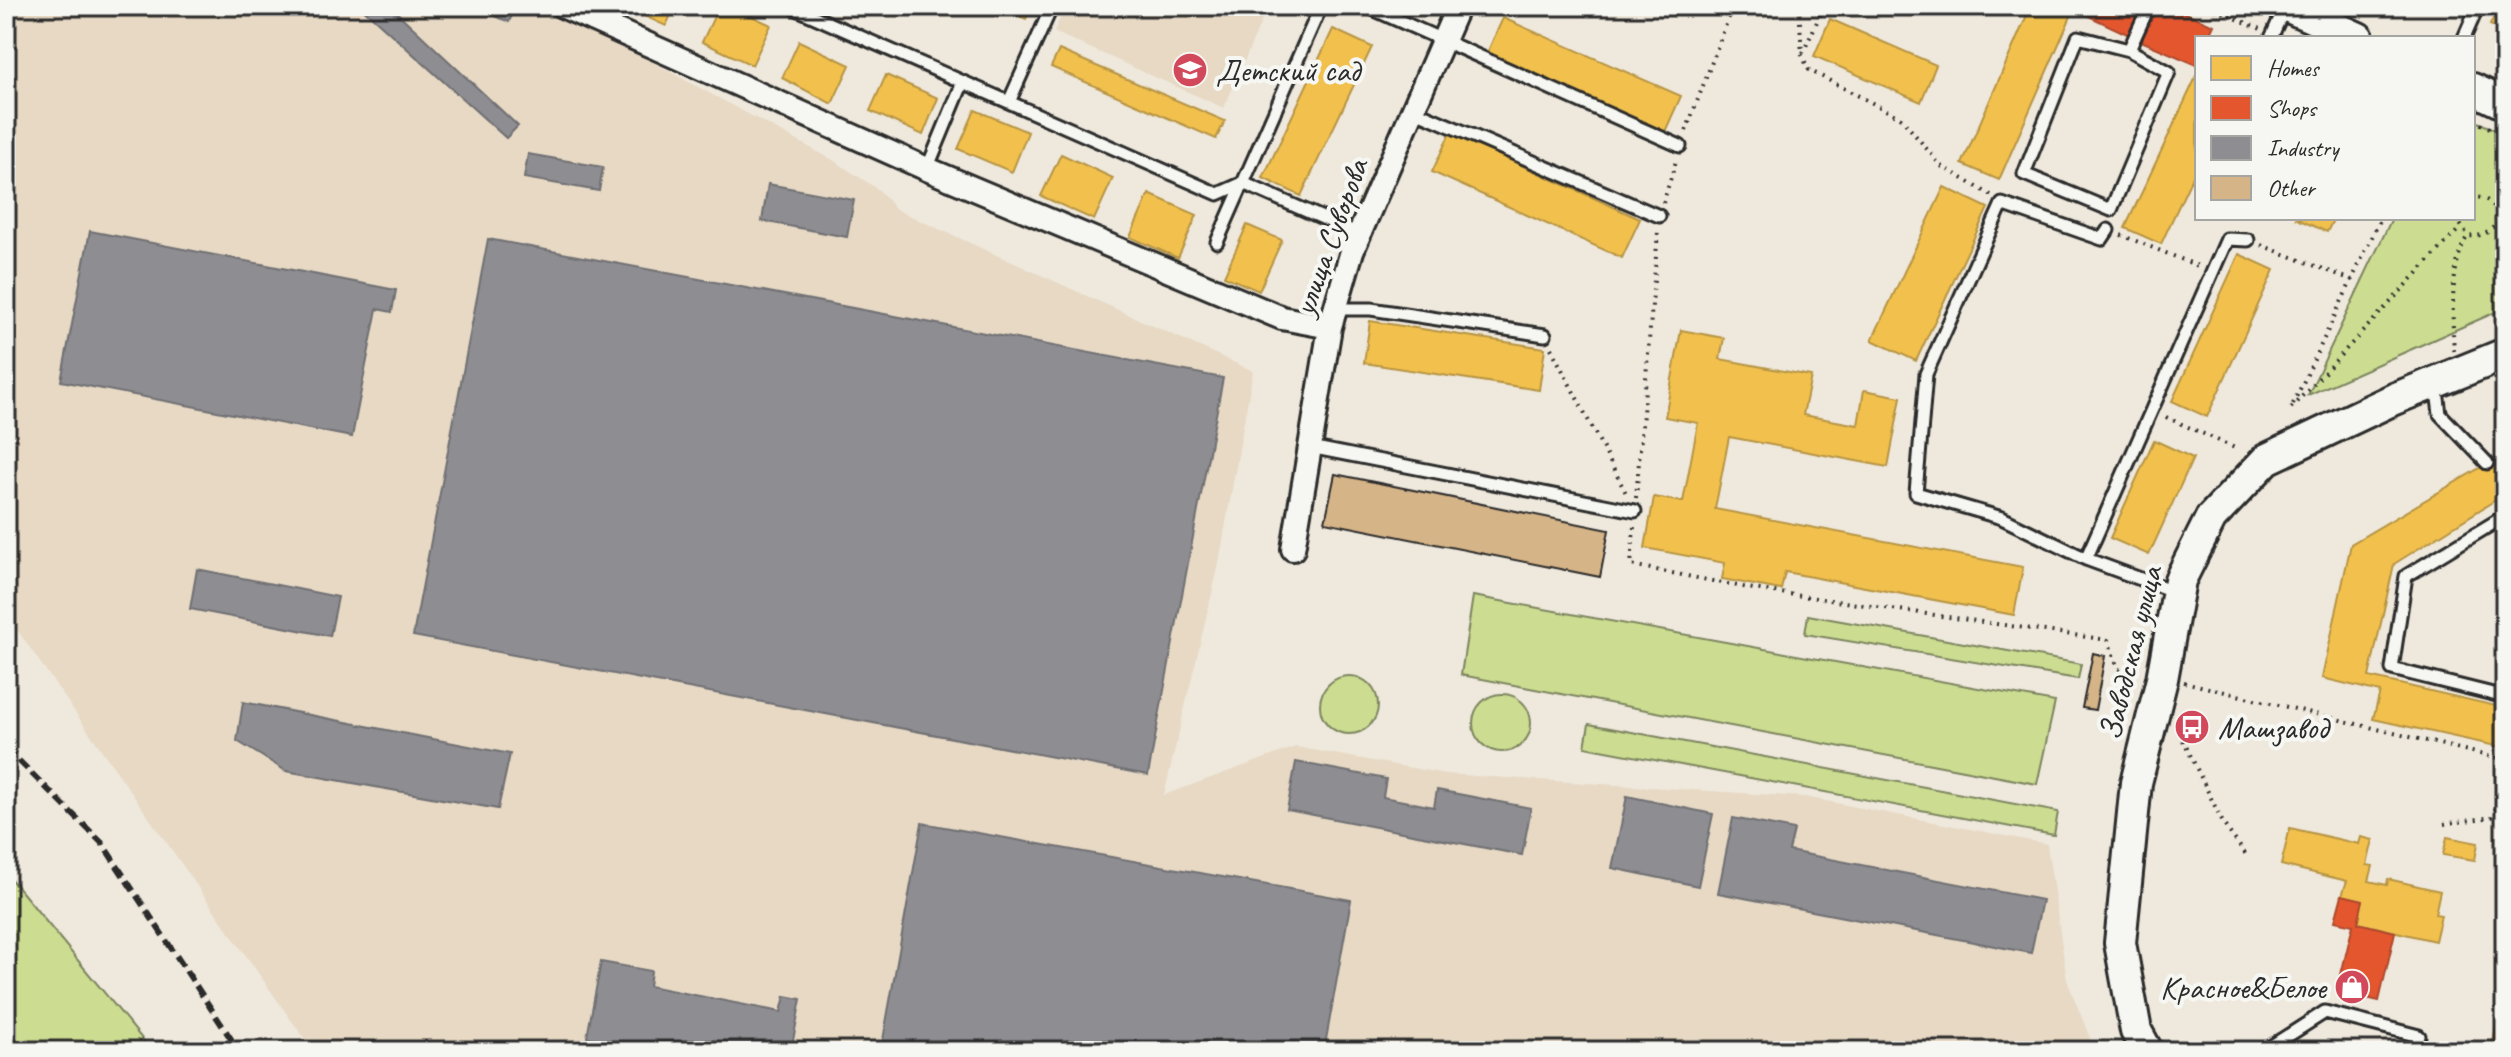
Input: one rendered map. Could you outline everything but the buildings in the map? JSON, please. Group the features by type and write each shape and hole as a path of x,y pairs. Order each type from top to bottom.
{"main road":[{"path":"2286,6 2354,36"},
{"path":"2475,90 2505,104"},
{"name":"Заводская улица","path":"2147,1051 2136,1031 2120,943 2136,783 2162,679 2176,592 2211,518 2267,459 2505,354"}],"street":[{"path":"562,6 927,169 1282,318 1332,318"},
{"name":"улица Суворова","path":"1293,549 1332,318 1359,234 1458,6"}],"lane":[{"path":"791,6 1218,194 1243,183 1359,234"},
{"path":"1009,102 1052,6"},
{"path":"1217,242 1321,6"},
{"path":"1366,6 1444,39 1461,51 1680,146"},
{"path":"2129,50 2149,6"},
{"path":"2270,35 2286,6"},
{"path":"2465,36 2478,6"},
{"path":"2078,37 2129,50 2169,72 2111,210 2024,174 2078,37"},
{"path":"927,169 963,82"},
{"path":"1413,110 1659,216"},
{"path":"2108,230 2102,239 2002,204 1926,374 1916,493 2002,518 2086,559 2176,592"},
{"path":"2086,559 2149,410 2227,239 2248,240"},
{"path":"1332,318 1371,309 1545,335"},
{"path":"2446,380 2440,414 2487,463"},
{"path":"1310,447 1635,511"},
{"path":"2505,516 2406,576 2392,669 2505,697"},
{"path":"2264,1051 2325,1012 2419,1036"}],"path":[{"path":"1799,6 1802,55 1809,70 1901,118 1941,166 1979,186 2002,204"},
{"path":"1802,55 1824,6"},
{"path":"2207,6 2270,35"},
{"path":"2475,122 2505,134"},
{"path":"2457,220 2468,236 2486,235 2497,219 2494,206 2483,198 2475,197"},
{"path":"2494,206 2505,200"},
{"path":"2497,219 2505,219"},
{"path":"2380,220 2291,408 2460,228"},
{"path":"2108,230 2212,272"},
{"path":"2446,380 2460,247 2468,236"},
{"path":"2248,240 2352,280"},
{"path":"1545,335 1635,511"},
{"path":"2149,410 2237,449"},
{"path":"2183,740 2224,825 2247,856"},
{"path":"2444,824 2492,817 2498,803 2505,801"}],"shaded area":[{"path":"6,6 531,6 628,49 833,160 879,190 895,209 1253,371 1218,568 1164,795 1296,747 1445,774 1805,797 2047,844 2067,980 2095,1051 313,1051 6,614"},
{"name":"Детский сад","path":"1065,6 1268,6 1224,108 1054,32"}],"green space":[{"path":"2475,121 2505,134 2505,308 2308,395 2391,220 2475,220"},
{"path":"1473,596 2055,702 2037,784 1461,675"},
{"path":"1808,615 2081,664 2078,679 1805,634"},
{"path":"1349,676 1370,684 1378,705 1370,726 1349,734 1328,726 1320,705 1328,684"},
{"path":"1502,694 1513,696 1522,703 1529,712 1529,734 1522,743 1513,750 1502,752 1491,750 1482,743 1475,734 1473,723 1475,712 1482,703 1491,696"},
{"path":"1589,724 2058,812 2054,835 1585,747"},
{"path":"6,874 22,892 152,1051 6,1051"}],"railway":[{"path":"6,748 102,843 239,1051"}],"place":[{"name":"Детский сад","path":"1190,70"},
{"name":"Машзавод","path":"2192,727"},
{"name":"Красное&Белое","path":"2352,987"}]}
